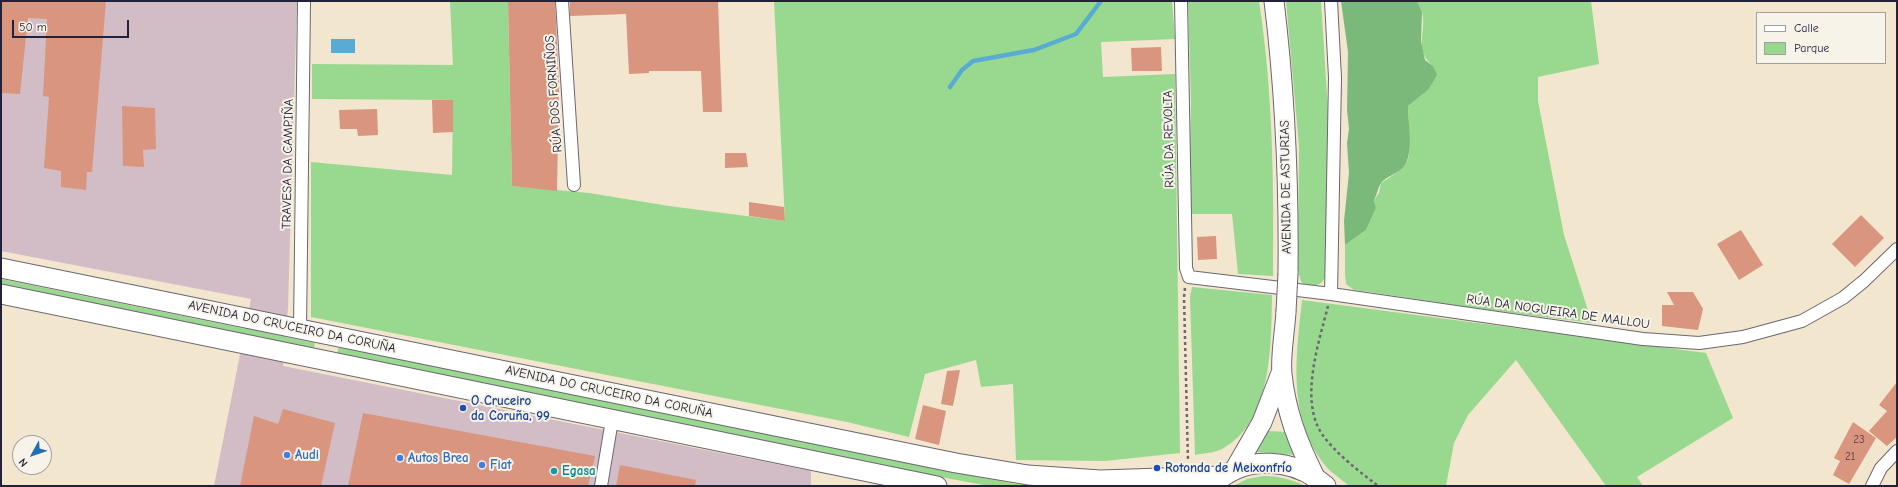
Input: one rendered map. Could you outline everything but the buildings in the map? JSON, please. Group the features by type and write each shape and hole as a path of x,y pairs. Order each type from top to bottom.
{"main road":[{"name":"AVENIDA DE ASTURIAS","path":"1274,1 1283,92 1289,202 1288,273 1281,373 1292,426 1298,443 1320,481"},
{"name":"AVENIDA DO CRUCEIRO DA CORUÑA","path":"1,268 956,463 1028,475 1093,479 1223,477 1250,464 1270,462 1294,466 1320,481"},
{"name":"AVENIDA DO CRUCEIRO DA CORUÑA","path":"1,294 936,486"},
{"name":"AVENIDA DE ASTURIAS","path":"1223,477 1262,422 1281,373"}],"street":[{"name":"TRAVESA DA CAMPIÑA","path":"300,328 304,1"},
{"name":"RÚA DOS FORNIÑOS","path":"562,1 574,184"},
{"name":"RÚA DA REVOLTA","path":"1181,1 1186,268 1189,277"},
{"path":"1331,1 1335,78 1331,294"},
{"name":"RÚA DA NOGUEIRA DE MALLOU","path":"1189,277 1331,294 1644,339 1700,343 1722,342 1779,329 1802,322 1822,312 1864,281 1897,249"},
{"path":"601,486 612,420"},
{"path":"1872,486 1881,468 1897,451"}],"path":[{"path":"1189,277 1184,298 1187,454 1190,477"},
{"path":"1331,294 1316,360 1312,387 1312,406 1316,421 1322,434 1333,447 1378,486"}],"shaded area":[{"path":"1,1 297,1 288,308 283,366 811,471 811,486 214,486 251,299 1,251"}],"green space":[{"path":"450,1 508,1 512,186 589,193 669,206 785,221 774,1 1172,1 1175,39 1101,42 1103,77 1175,74 1180,453 1105,461 1016,460 1013,384 981,387 976,360 925,374 909,437 847,422 311,317 311,162 452,175 453,100 312,99 312,64 453,65"},
{"path":"1188,1 1259,1 1264,35 1272,138 1273,276 1238,274 1232,214 1189,214 1191,102"},
{"path":"1286,1 1321,1 1328,111 1325,277 1319,284 1314,285 1304,285 1298,271 1299,146"},
{"path":"1341,1 1417,1 1422,12 1421,41 1425,60 1433,66 1437,75 1428,90 1408,106 1410,147 1405,165 1381,183 1374,200 1376,208 1366,230 1345,245 1344,221 1349,173 1347,143 1349,129 1347,110 1348,52"},
{"path":"1417,1 1591,1 1599,64 1538,77 1538,101 1564,235 1592,323 1474,308 1354,290 1346,284 1345,245 1366,230 1376,208 1374,200 1379,193 1381,183 1406,164 1410,145 1408,106 1428,90 1433,66 1427,60 1422,47 1423,20 1422,12"},
{"path":"1,279 315,343 314,348 1,284"},
{"path":"1192,287 1272,295 1271,336 1266,380 1260,401 1251,420 1239,436 1222,449 1195,455 1190,297"},
{"path":"1302,300 1706,353 1733,418 1637,477 1643,486 1606,486 1516,360 1468,415 1454,443 1446,486 1349,486 1323,463 1312,445 1304,425 1299,405 1297,384 1298,342"},
{"path":"339,347 936,469 1016,484 1049,486 989,486 935,476 337,353"},
{"path":"1268,431 1288,432 1295,455 1256,452"},
{"path":"1263,476 1284,478 1305,486 1233,486 1247,479"}],"water":[{"path":"331,39 355,39 355,53 331,53"}],"waterway":[{"path":"950,87 962,70 973,61 1034,50 1076,34 1101,1"}],"place":[{"name":"O Cruceiro da Coruña, 99","path":"463,408"},
{"name":"Audi","path":"287,455"},
{"name":"Autos Brea","path":"400,458"},
{"name":"Fiat","path":"482,465"},
{"name":"Rotonda de Meixonfrío","path":"1157,468"},
{"name":"Egasa","path":"554,471"}]}
